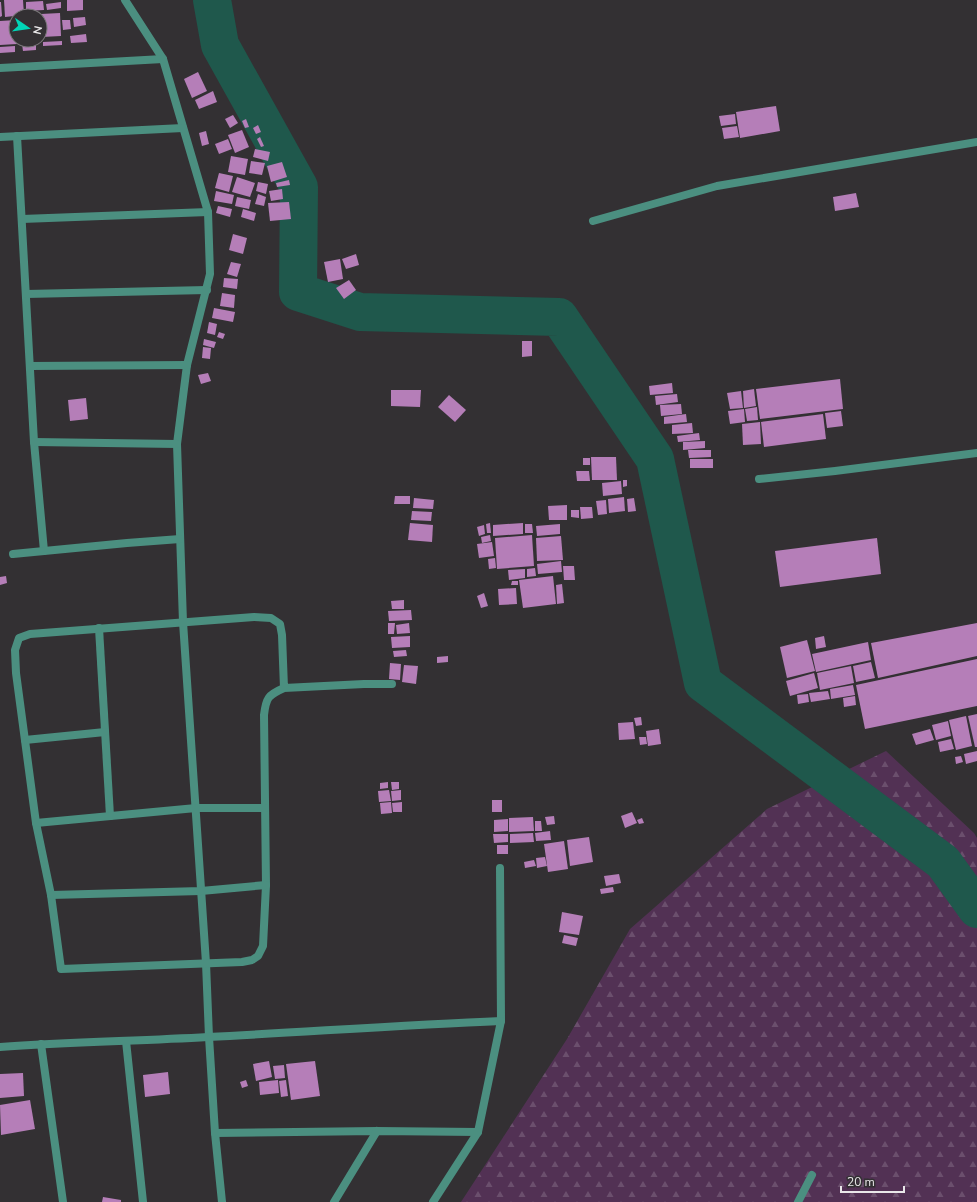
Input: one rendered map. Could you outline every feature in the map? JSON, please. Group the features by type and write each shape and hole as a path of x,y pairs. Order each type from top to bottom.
{"street":[{"path":"125,0 163,59 208,212 210,274 187,365 177,444 183,622 206,963 215,1133 222,1202"},
{"path":"0,68 163,59"},
{"path":"0,137 183,128"},
{"path":"17,136 34,442 44,551"},
{"path":"593,221 717,186 977,142"},
{"path":"22,219 208,212"},
{"path":"26,294 206,290"},
{"path":"30,366 187,365"},
{"path":"34,442 177,444"},
{"path":"759,480 977,453"},
{"path":"13,554 180,539"},
{"path":"284,688 282,635 280,624 271,618 254,616 99,628 30,634 19,638 15,650 15,658 25,740 36,823 51,895 61,969 242,962 252,960 258,956 263,946 266,885 265,707 268,699 272,693 284,688 392,684"},
{"path":"99,628 110,816"},
{"path":"25,740 105,732"},
{"path":"36,823 196,808 265,808"},
{"path":"433,1202 478,1132 500,1021 500,868"},
{"path":"51,895 201,891 266,885"},
{"path":"0,1047 500,1021"},
{"path":"126,1041 143,1202"},
{"path":"42,1044 63,1202"},
{"path":"215,1133 377,1131 478,1132"},
{"path":"334,1202 377,1131"},
{"path":"798,1202 812,1175"}],"green space":[{"path":"886,751 974,833 977,838 977,1202 461,1202 567,1039 630,929 767,809"}],"building":[{"path":"4,0 23,0 24,8 8,8 8,17 5,17"},
{"path":"67,0 83,0 83,10 67,11"},
{"path":"43,1 44,8 26,8 26,2"},
{"path":"0,2 2,16 0,17"},
{"path":"61,2 61,8 48,10 46,4"},
{"path":"60,13 61,36 48,37 48,14"},
{"path":"85,17 86,25 74,27 73,18"},
{"path":"8,20 8,45 0,45 0,21"},
{"path":"62,20 70,20 71,29 63,30"},
{"path":"86,34 87,42 71,43 70,36"},
{"path":"62,41 62,45 48,46 48,42"},
{"path":"0,47 15,48 15,52 0,53"},
{"path":"23,48 36,48 36,50 23,51"},
{"path":"198,72 207,91 192,98 184,79"},
{"path":"213,91 217,102 199,109 195,100"},
{"path":"776,106 780,131 740,138 736,112"},
{"path":"735,114 736,124 721,126 719,116"},
{"path":"233,115 238,123 230,128 225,119"},
{"path":"246,119 249,127 245,128 242,121"},
{"path":"258,125 261,132 256,134 253,128"},
{"path":"737,126 739,137 724,139 722,128"},
{"path":"242,130 249,147 235,153 228,135"},
{"path":"206,131 209,144 202,146 199,133"},
{"path":"260,137 264,146 261,147 257,139"},
{"path":"228,139 232,149 219,154 215,144"},
{"path":"255,149 270,152 268,161 253,157"},
{"path":"231,156 248,159 245,175 228,172"},
{"path":"251,161 265,163 262,175 249,173"},
{"path":"282,162 287,177 271,182 267,166"},
{"path":"219,173 233,176 229,192 215,188"},
{"path":"237,177 255,183 250,197 232,192"},
{"path":"289,180 290,185 277,187 276,183"},
{"path":"258,182 268,184 266,194 256,191"},
{"path":"282,189 283,199 271,201 269,191"},
{"path":"216,191 234,195 232,204 214,201"},
{"path":"856,193 859,207 835,211 833,197"},
{"path":"258,194 266,197 264,206 255,204"},
{"path":"237,197 251,200 249,209 235,206"},
{"path":"289,202 291,219 270,221 268,203"},
{"path":"218,206 232,209 230,217 216,213"},
{"path":"243,209 256,213 254,221 241,217"},
{"path":"233,234 247,238 243,254 229,250"},
{"path":"356,254 359,265 346,269 342,259"},
{"path":"340,259 343,279 328,282 324,262"},
{"path":"231,262 241,264 237,277 227,274"},
{"path":"224,278 238,279 237,289 223,287"},
{"path":"349,280 356,290 344,299 336,288"},
{"path":"222,293 235,295 234,308 220,306"},
{"path":"214,308 235,312 233,322 212,318"},
{"path":"209,322 217,324 215,335 207,333"},
{"path":"219,332 225,334 223,339 217,337"},
{"path":"204,339 216,342 214,348 203,345"},
{"path":"522,341 532,341 532,356 522,357"},
{"path":"203,347 211,348 210,359 202,358"},
{"path":"208,373 211,381 201,384 198,375"},
{"path":"840,379 843,409 760,419 756,389"},
{"path":"672,383 673,393 650,395 649,386"},
{"path":"754,389 756,406 744,408 743,391"},
{"path":"391,390 421,390 420,407 391,406"},
{"path":"741,391 743,408 730,409 727,393"},
{"path":"677,394 678,402 656,405 655,396"},
{"path":"449,395 466,410 455,422 438,407"},
{"path":"86,398 88,419 70,421 68,400"},
{"path":"681,404 682,414 661,416 660,405"},
{"path":"757,407 758,420 747,421 745,409"},
{"path":"744,409 745,422 730,424 728,411"},
{"path":"841,411 843,426 827,428 825,413"},
{"path":"686,414 687,422 664,424 664,417"},
{"path":"823,414 826,439 764,447 761,422"},
{"path":"760,422 761,444 743,445 742,424"},
{"path":"692,423 693,433 672,434 672,425"},
{"path":"699,433 700,440 678,442 677,436"},
{"path":"705,441 705,448 683,450 683,442"},
{"path":"688,450 711,450 711,457 689,458"},
{"path":"591,457 616,457 617,480 592,480"},
{"path":"583,458 590,458 590,465 583,465"},
{"path":"690,459 713,459 713,468 690,468"},
{"path":"576,471 589,471 590,481 577,481"},
{"path":"623,480 627,480 627,486 623,487"},
{"path":"621,481 622,494 603,496 602,483"},
{"path":"395,496 410,496 410,504 394,504"},
{"path":"624,497 625,511 609,513 608,499"},
{"path":"414,498 434,500 433,509 413,508"},
{"path":"634,498 636,511 628,512 627,499"},
{"path":"606,500 607,514 598,515 596,501"},
{"path":"567,505 567,520 549,520 548,506"},
{"path":"580,507 592,507 593,518 581,519"},
{"path":"571,510 579,510 579,518 571,517"},
{"path":"412,511 432,512 431,521 411,520"},
{"path":"410,523 433,525 432,542 408,540"},
{"path":"490,523 491,533 487,533 486,524"},
{"path":"523,523 523,534 493,536 493,525"},
{"path":"525,524 532,524 533,533 525,533"},
{"path":"560,524 560,534 537,536 536,526"},
{"path":"484,525 485,534 479,536 477,527"},
{"path":"490,535 491,541 482,543 481,537"},
{"path":"532,535 534,566 497,569 495,538"},
{"path":"561,536 563,560 537,561 536,538"},
{"path":"877,538 881,574 780,587 775,551"},
{"path":"492,542 494,556 479,558 477,544"},
{"path":"495,558 496,568 489,569 488,559"},
{"path":"561,561 562,572 538,574 537,564"},
{"path":"563,566 574,566 575,580 564,580"},
{"path":"535,568 536,576 527,577 527,569"},
{"path":"525,569 525,578 509,580 508,570"},
{"path":"6,576 7,583 0,585 0,577"},
{"path":"553,576 556,604 523,608 519,580"},
{"path":"512,581 518,581 518,585 511,585"},
{"path":"562,584 564,603 557,604 556,585"},
{"path":"516,588 517,604 499,605 498,589"},
{"path":"484,593 488,606 481,608 477,596"},
{"path":"404,600 404,609 392,609 391,601"},
{"path":"411,610 412,620 389,621 388,611"},
{"path":"388,623 395,623 394,634 388,634"},
{"path":"409,623 410,633 397,634 396,625"},
{"path":"977,623 977,656 878,678 871,643"},
{"path":"410,636 410,647 392,648 391,637"},
{"path":"824,636 826,647 816,649 815,638"},
{"path":"807,640 815,671 787,678 780,647"},
{"path":"868,642 871,660 816,672 812,654"},
{"path":"406,650 407,656 394,657 393,651"},
{"path":"448,656 448,662 437,663 437,657"},
{"path":"977,659 977,706 865,729 856,685"},
{"path":"871,662 875,678 856,682 853,666"},
{"path":"390,663 401,664 400,680 389,679"},
{"path":"404,665 418,666 416,684 402,682"},
{"path":"851,666 854,683 820,690 817,673"},
{"path":"814,673 818,688 790,696 786,681"},
{"path":"853,685 855,695 831,699 830,689"},
{"path":"828,691 830,699 811,702 809,693"},
{"path":"808,694 809,702 798,704 797,695"},
{"path":"855,696 856,705 844,707 843,698"},
{"path":"977,714 977,747 975,747 968,716"},
{"path":"966,716 972,746 956,750 949,720"},
{"path":"641,717 642,725 636,726 634,718"},
{"path":"948,721 951,736 936,740 932,725"},
{"path":"633,722 635,739 619,740 618,723"},
{"path":"659,729 661,744 648,746 646,731"},
{"path":"930,729 934,740 916,745 912,734"},
{"path":"639,737 646,737 647,744 640,745"},
{"path":"951,739 954,749 940,752 938,742"},
{"path":"977,751 977,761 966,764 964,754"},
{"path":"961,756 963,762 956,764 955,757"},
{"path":"388,782 388,788 380,789 380,783"},
{"path":"391,782 399,782 399,789 392,790"},
{"path":"389,790 391,801 379,802 378,791"},
{"path":"401,790 401,800 392,801 391,791"},
{"path":"492,800 502,800 502,812 492,812"},
{"path":"391,802 392,813 381,814 380,803"},
{"path":"402,802 402,812 393,812 392,803"},
{"path":"632,812 637,823 625,828 621,816"},
{"path":"554,816 555,824 547,825 545,817"},
{"path":"533,817 534,831 509,832 509,818"},
{"path":"642,818 644,823 639,824 637,820"},
{"path":"508,819 508,831 494,832 494,820"},
{"path":"535,821 541,821 542,831 535,831"},
{"path":"550,831 551,840 536,841 535,833"},
{"path":"533,833 534,842 510,843 510,834"},
{"path":"493,834 508,834 508,842 494,843"},
{"path":"589,837 593,862 570,866 567,840"},
{"path":"564,841 568,869 548,872 544,844"},
{"path":"497,845 508,845 508,854 497,854"},
{"path":"545,857 547,866 537,868 536,858"},
{"path":"534,860 536,866 525,868 524,862"},
{"path":"619,874 621,883 606,886 604,876"},
{"path":"613,887 614,892 601,894 600,889"},
{"path":"562,912 583,916 579,935 559,932"},
{"path":"564,935 578,938 576,946 562,943"},
{"path":"269,1061 272,1077 256,1081 253,1064"},
{"path":"315,1061 320,1096 291,1100 286,1064"},
{"path":"284,1065 285,1078 275,1079 273,1066"},
{"path":"168,1072 170,1094 145,1097 143,1075"},
{"path":"23,1073 24,1096 0,1098 0,1074"},
{"path":"246,1080 248,1086 242,1088 240,1082"},
{"path":"278,1080 279,1093 260,1095 259,1082"},
{"path":"286,1080 288,1096 281,1097 279,1081"},
{"path":"30,1100 35,1129 1,1135 0,1105"},
{"path":"103,1197 121,1200 121,1202 102,1202"}],"waterway":[{"path":"212,0 220,45 299,187 298,292 360,312 559,317 655,459 703,683 943,862 977,909"}]}
